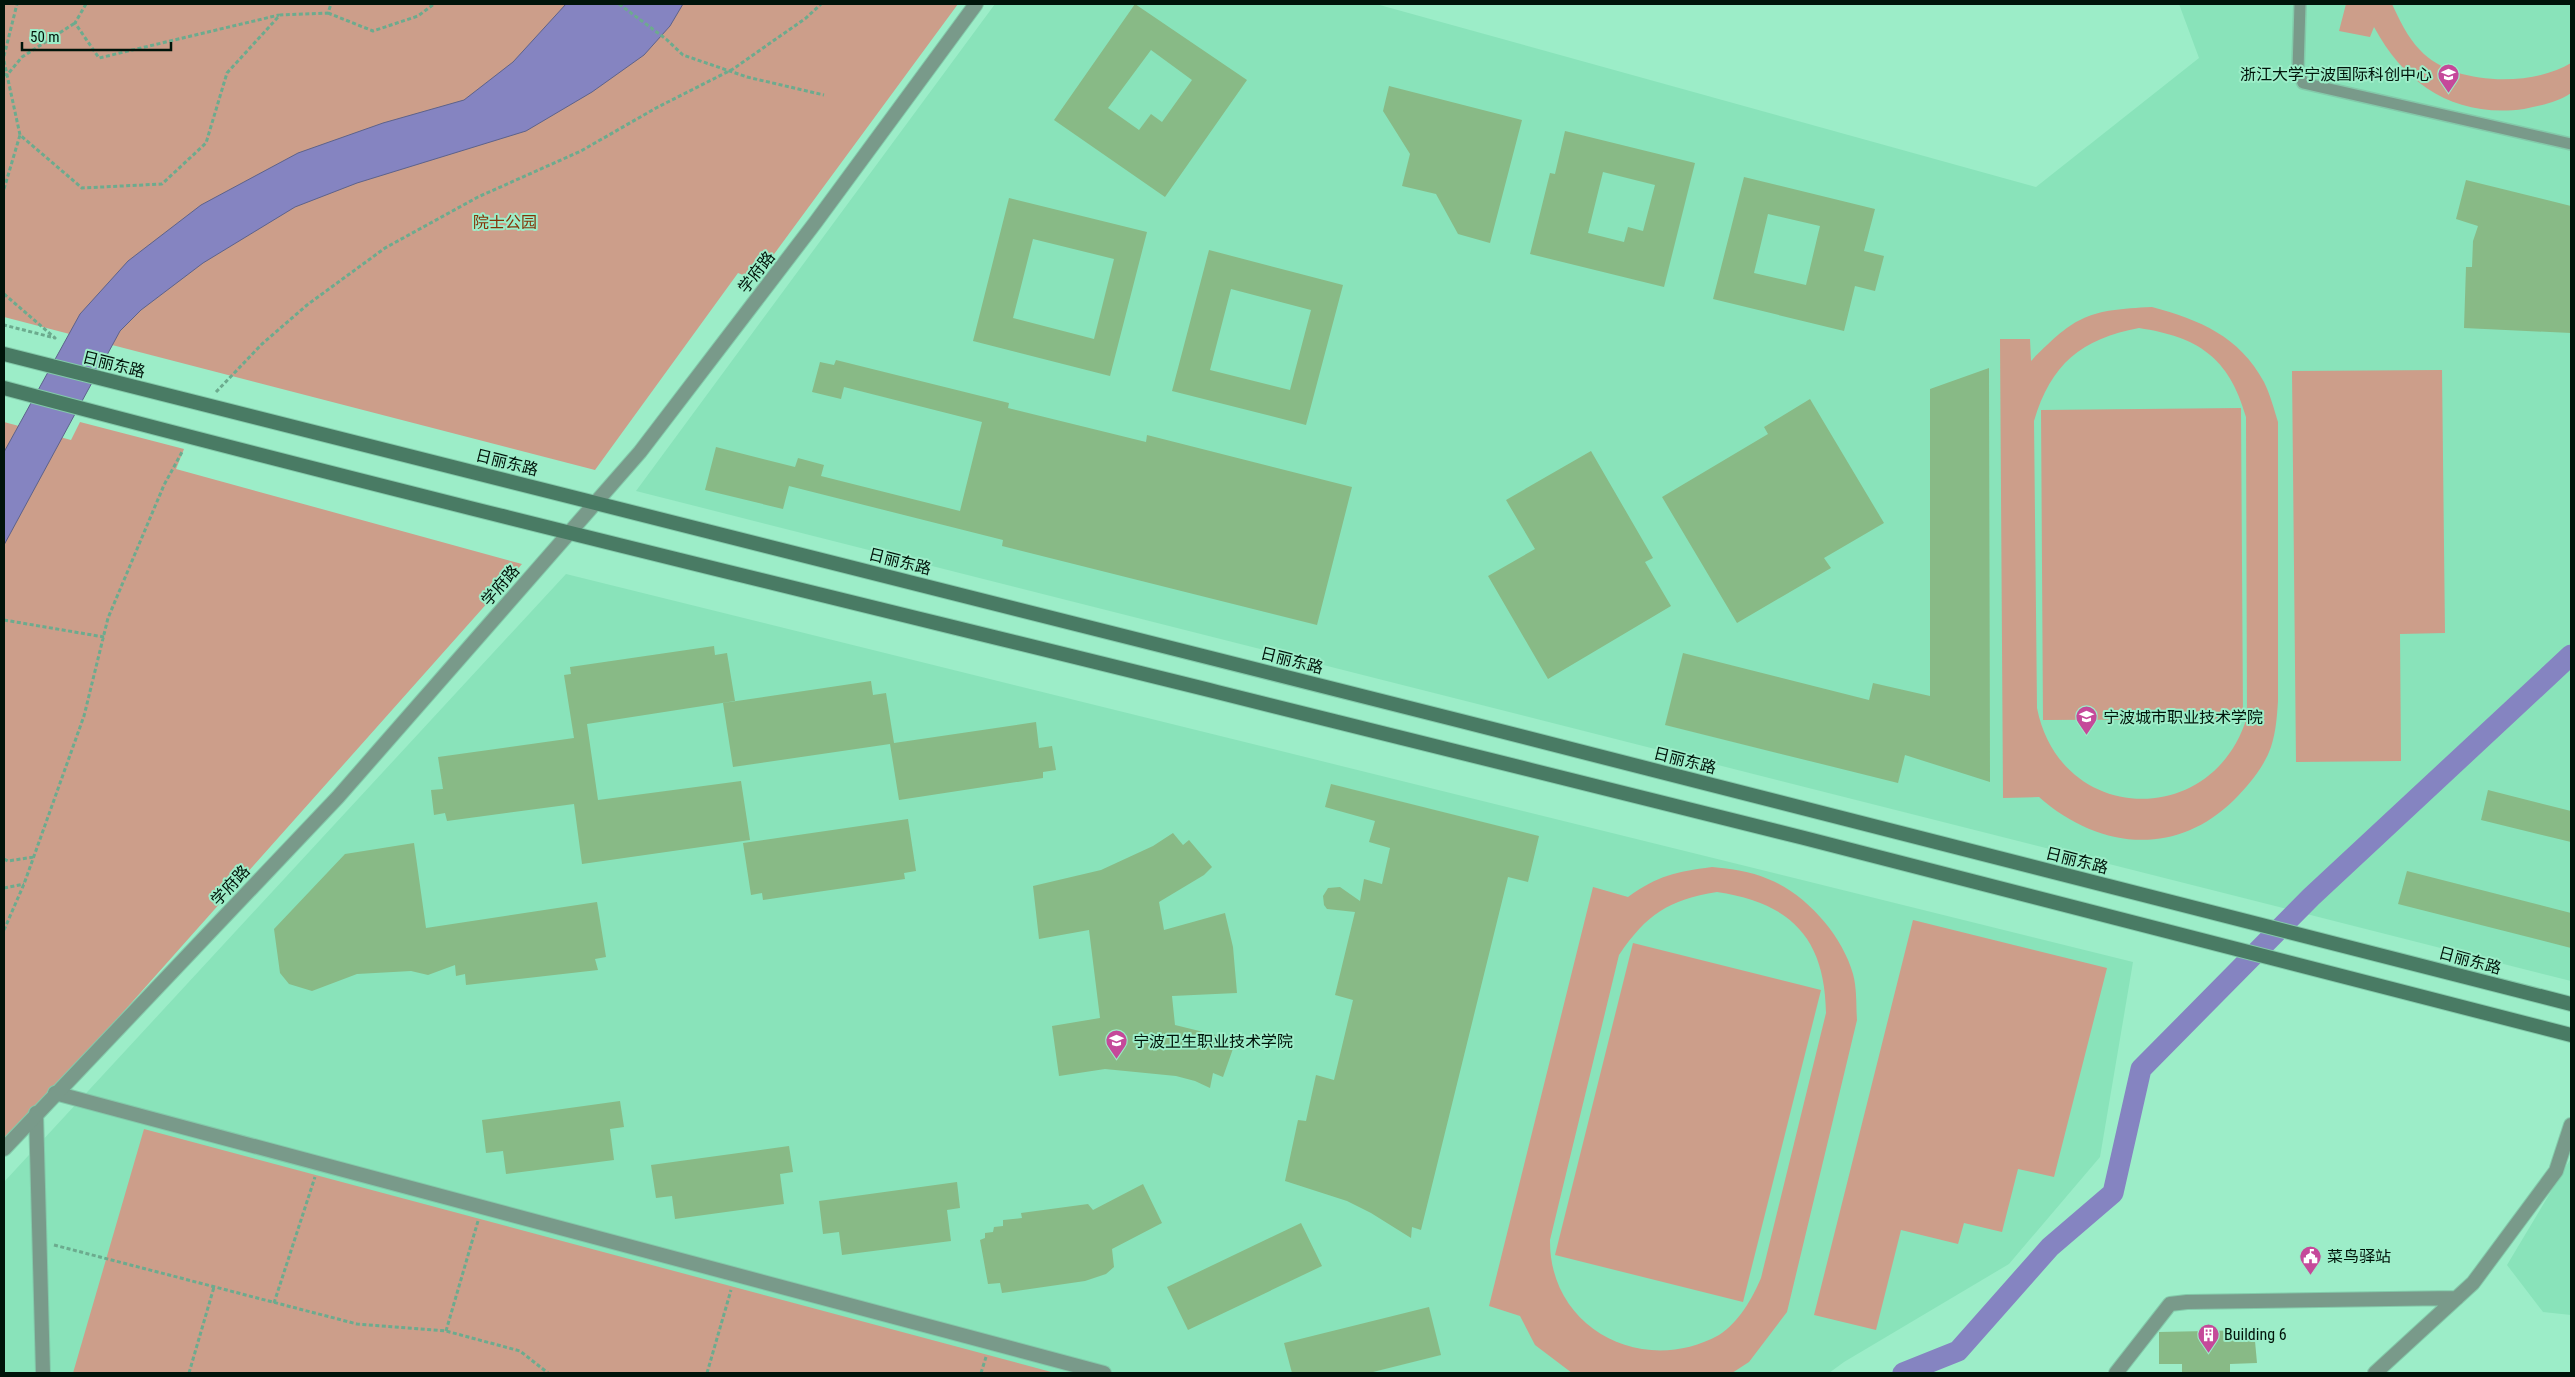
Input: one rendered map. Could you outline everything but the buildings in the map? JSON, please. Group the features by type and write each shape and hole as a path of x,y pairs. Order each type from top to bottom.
{"main road":[{"name":"日丽东路","path":"8,355 2314,937 2571,1004"},
{"path":"4,388 570,532 1397,736 2222,943 2571,1034"}],"street":[{"name":"学府路","path":"4,1149 55,1093 338,797 640,452 815,224 976,4"},
{"path":"55,1093 1104,1373"},
{"path":"36,1114 43,1373"},
{"path":"2375,1373 2473,1283 2556,1171 2571,1125"},
{"path":"2116,1373 2170,1304 2187,1302 2457,1298"}],"lane":[{"path":"2300,4 2298,70 2303,82 2571,144"}],"path":[{"path":"4,56 17,4"},
{"path":"5,75 22,57 75,23 86,4"},
{"path":"328,13 331,4"},
{"path":"75,23 99,58 280,15 328,13 373,31 418,16 434,4"},
{"path":"619,4 666,39 683,55 729,70 824,95"},
{"path":"208,406 217,389 262,344 307,305 385,248 478,197 581,151 729,70 806,18 821,4"},
{"path":"20,135 82,188 162,184 206,143 227,73 280,15"},
{"path":"4,60 5,75 20,135 4,189"},
{"path":"4,294 55,338 4,325"},
{"path":"4,930 24,884 84,716 108,618 164,485 191,436"},
{"path":"4,620 104,637"},
{"path":"4,859 34,857"},
{"path":"4,888 24,884"},
{"path":"274,1303 320,1164"},
{"path":"446,1331 482,1207"},
{"path":"40,1241 214,1288 358,1324 446,1331 520,1351 548,1373"},
{"path":"707,1373 735,1275"},
{"path":"188,1373 214,1288"}],"shaded area":[{"name":"宁波城市职业技术学院","path":"995,4 1376,4 2036,187 2199,58 2179,4 2571,4 2571,981 636,491"},
{"name":"宁波卫生职业技术学院","path":"566,574 2133,962 2100,1157 2009,1264 1844,1362 1829,1373 4,1373 4,1182"},
{"path":"2571,1158 2571,1315 2543,1312 2507,1265"}],"green space":[{"name":"院士公园","path":"4,4 958,4 755,280 738,273 595,470 4,317"},
{"path":"2346,4 2392,4 2408,34 2420,50 2434,62 2452,71 2493,79 2515,79 2555,71 2571,63 2571,93 2555,101 2524,109 2499,110 2476,108 2455,103 2436,94 2401,66 2374,27 2370,37 2339,31"},
{"path":"2152,307 2170,312 2202,324 2230,341 2254,366 2264,382 2278,422 2278,701 2271,747 2260,769 2250,782 2234,800 2211,819 2187,831 2162,838 2137,840 2111,836 2086,828 2062,814 2039,797 2003,798 2000,339 2030,339 2031,361 2072,324 2097,313","holes":["2139,328 2178,337 2208,353 2230,379 2239,396 2246,417 2247,717 2229,754 2203,780 2172,795 2138,799 2105,792 2075,775 2051,747 2037,708 2034,421 2049,384 2059,369 2085,347 2101,339"]},
{"path":"2442,370 2445,633 2400,634 2401,761 2296,762 2292,371"},
{"path":"2241,408 2243,719 2043,720 2041,410"},
{"path":"4,422 71,440 80,422 184,449 176,469 522,564 4,1146"},
{"path":"1712,867 1754,874 1768,879 1782,886 1809,905 1821,918 1840,945 1848,959 1854,979 1857,1020 1787,1312 1749,1362 1732,1373 1572,1373 1535,1345 1520,1316 1489,1306 1593,887 1628,897 1658,879 1677,873","holes":["1717,892 1743,897 1765,905 1784,915 1799,928 1811,945 1819,964 1824,987 1826,1013 1761,1278 1739,1317 1719,1335 1690,1347 1660,1350 1632,1347 1606,1337 1583,1320 1565,1298 1554,1271 1550,1240 1619,955 1649,919 1672,905 1685,899"]},
{"path":"1913,920 2107,968 2054,1177 2018,1169 2002,1232 1964,1223 1958,1244 1901,1230 1876,1330 1814,1315"},
{"path":"1633,943 1821,990 1743,1302 1555,1255"},
{"path":"144,1129 1055,1373 73,1373"}],"water":[{"path":"566,4 683,4 670,26 644,55 592,92 526,131 357,183 295,207 203,263 141,310 120,331 4,545 4,452 80,314 128,261 201,205 298,153 383,123 464,100 513,62"}],"waterway":[{"path":"1903,1373 1958,1351 2050,1247 2113,1193 2141,1069 2311,897 2571,655"}],"place":[{"name":"浙江大学宁波国际科创中心","path":"2448,93"},
{"name":"宁波城市职业技术学院","path":"2087,736"},
{"name":"宁波卫生职业技术学院","path":"1117,1060"},
{"name":"菜鸟驿站","path":"2311,1275"},
{"name":"Building 6","path":"2208,1353"}]}
